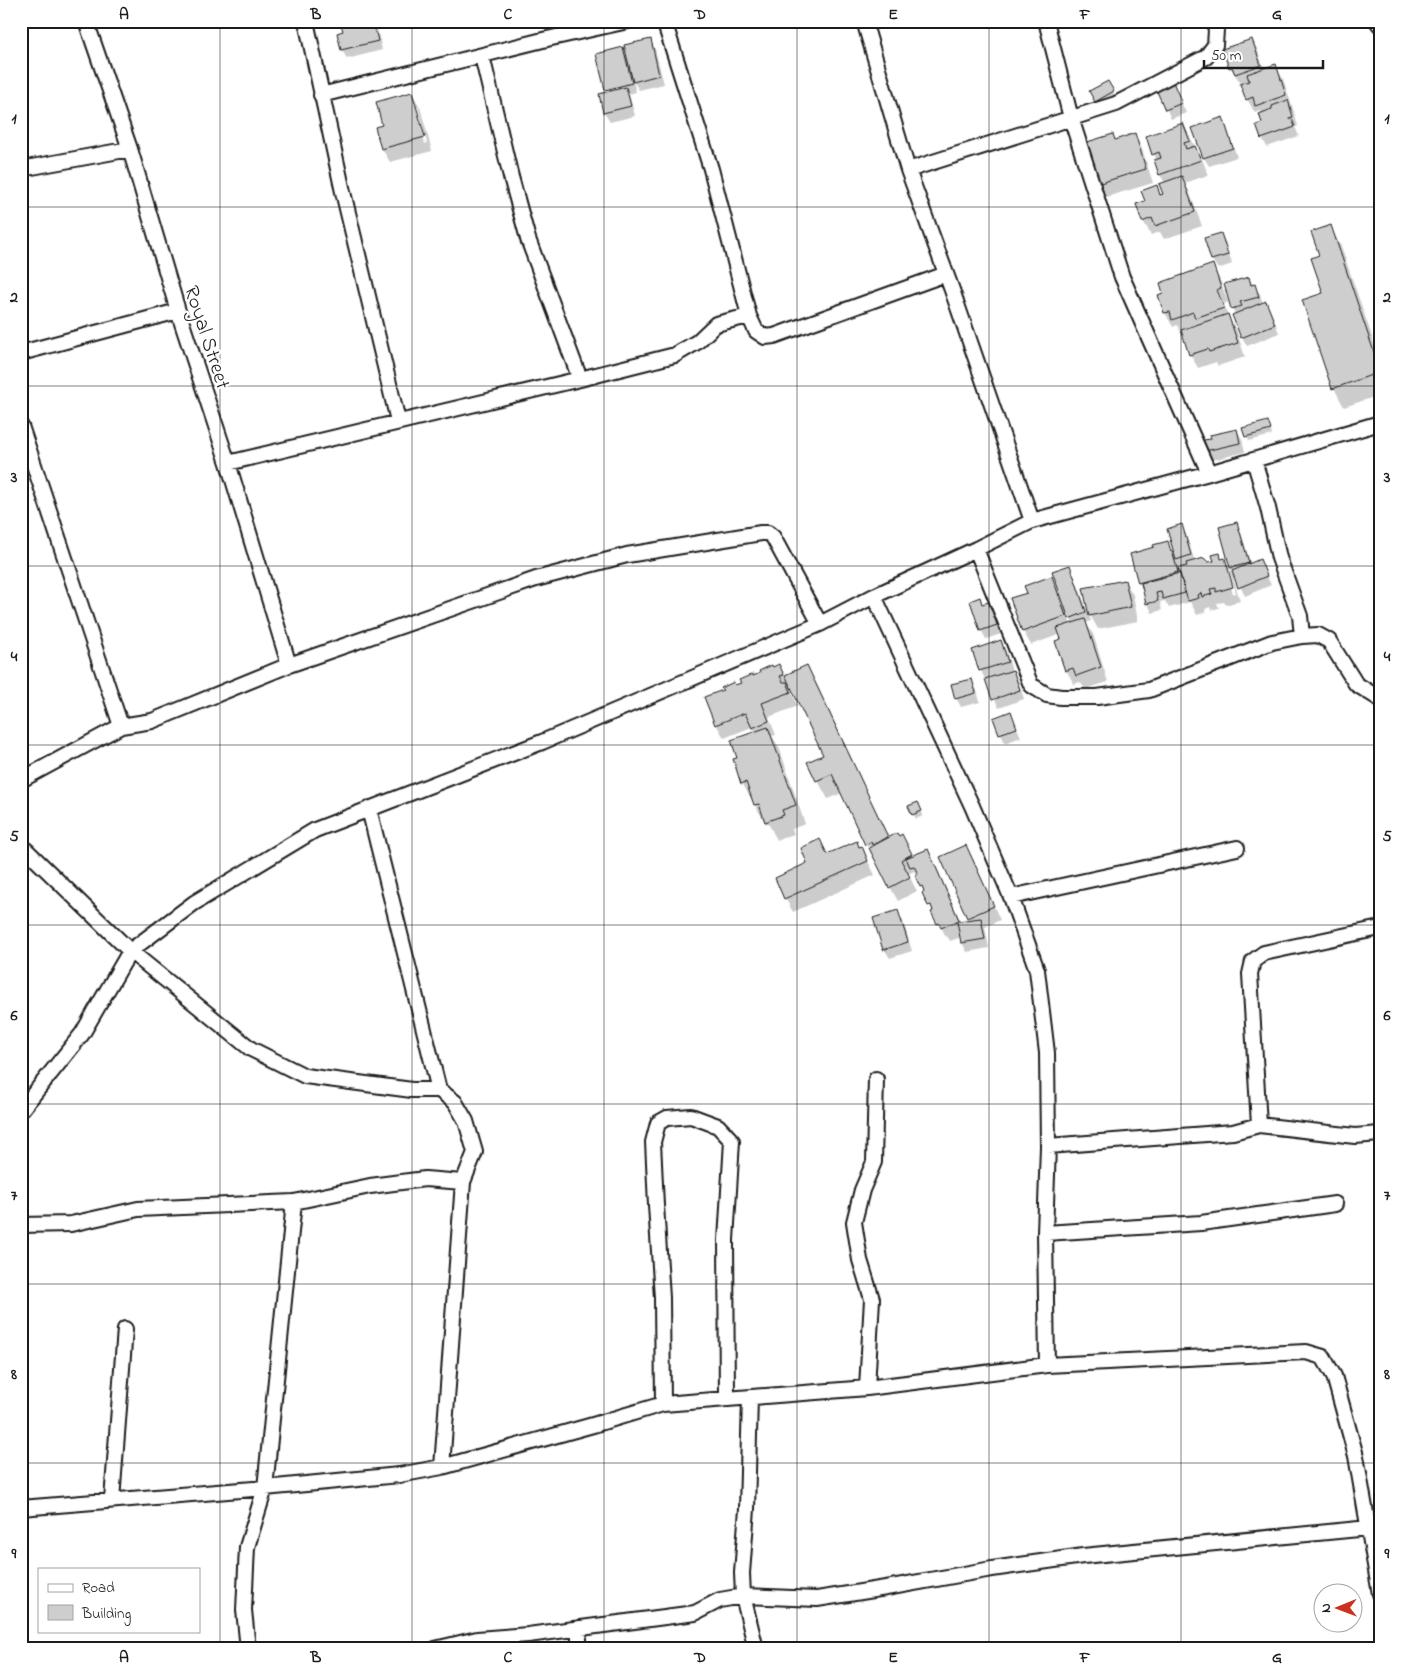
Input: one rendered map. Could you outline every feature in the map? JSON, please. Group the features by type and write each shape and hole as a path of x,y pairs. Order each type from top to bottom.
{"street":[{"name":"Royal Street","path":"86,21 130,149 178,311 228,463 289,665"},
{"path":"306,21 354,238 398,421"},
{"path":"322,95 547,39 628,21"},
{"path":"664,21 711,169 749,316 756,331 765,337 774,336 946,274"},
{"path":"864,21 908,170 1032,521"},
{"path":"1046,21 1071,118 1122,277 1209,473"},
{"path":"908,170 1116,104 1206,57 1214,45 1216,30 1213,21"},
{"path":"1377,21 1380,25"},
{"path":"482,56 528,239 580,379"},
{"path":"21,169 130,149"},
{"path":"21,353 178,311"},
{"path":"228,463 675,355 697,342 716,324 749,316"},
{"path":"21,1110 82,1034 130,951 194,903 315,830 542,742 820,624 874,596 1032,521 1209,473 1380,423"},
{"path":"21,426 121,726"},
{"path":"1254,460 1268,508 1279,558 1300,616 1302,636"},
{"path":"21,780 121,726 152,721 289,665 536,579 627,554 768,533 773,537 820,624"},
{"path":"976,549 1032,686 1047,695 1097,697 1149,690 1272,642 1318,635 1329,641 1356,684 1380,699"},
{"path":"874,596 972,806 1011,897 1037,970 1047,1052 1048,1146 1045,1234 1047,1365"},
{"path":"369,809 439,1090"},
{"path":"21,845 130,951 251,1049 305,1076 412,1090 439,1090 455,1102 466,1121 475,1152 463,1182 442,1467"},
{"path":"1011,897 1238,848"},
{"path":"1259,1125 1250,974 1253,961 1264,953 1380,928"},
{"path":"866,1388 872,1299 860,1260 854,1222 862,1190 874,1162 876,1079"},
{"path":"663,1404 662,1298 653,1142 658,1123 667,1118 691,1116 718,1126 732,1141 726,1240 727,1399"},
{"path":"1048,1146 1233,1132 1259,1125 1355,1136 1380,1134"},
{"path":"21,1225 71,1224 138,1209 294,1202 370,1186 425,1179 463,1182"},
{"path":"248,1649 244,1610 248,1547 265,1488 294,1202"},
{"path":"1045,1234 1201,1223 1335,1204"},
{"path":"112,1500 125,1329"},
{"path":"21,1508 399,1475 442,1467 663,1404 866,1388 1047,1365 1306,1352 1323,1357 1334,1376 1356,1456 1380,1594"},
{"path":"750,1398 747,1509 742,1573 743,1596 756,1649"},
{"path":"435,1649 477,1639 528,1635 695,1614 720,1600 743,1596 817,1599 992,1569 1082,1556 1369,1528"},
{"path":"579,1628 579,1649"}],"building":[{"path":"356,21 373,21 378,41 341,50 337,33 343,31 341,25"},
{"path":"651,39 659,75 633,82 624,45"},
{"path":"1252,39 1261,65 1235,74 1232,67 1229,68 1222,49"},
{"path":"623,47 632,83 605,90 596,54"},
{"path":"1276,64 1286,95 1255,106 1253,97 1246,100 1240,84 1249,81 1247,74"},
{"path":"1108,81 1114,91 1095,102 1089,91"},
{"path":"1173,82 1182,103 1165,110 1156,89"},
{"path":"626,87 631,106 603,113 599,94"},
{"path":"412,92 425,137 381,149 375,127 382,125 376,102"},
{"path":"1288,100 1293,117 1289,118 1290,120 1292,119 1295,127 1261,139 1256,125 1262,123 1259,114 1272,109 1272,106"},
{"path":"1223,117 1233,148 1203,158 1192,128"},
{"path":"1183,123 1190,141 1184,143 1186,149 1195,146 1201,160 1159,175 1154,160 1161,158 1159,152 1152,155 1146,136"},
{"path":"1135,133 1146,169 1097,184 1084,143 1113,134 1115,140"},
{"path":"1182,176 1195,212 1155,226 1152,218 1142,222 1136,204 1145,201 1141,191 1157,185 1160,195 1163,194 1159,184"},
{"path":"1331,225 1380,370 1380,372 1332,389 1302,300 1323,293 1311,258 1319,255 1311,232"},
{"path":"1221,233 1228,255 1211,260 1204,238"},
{"path":"1213,264 1221,288 1217,290 1224,308 1195,318 1193,312 1172,320 1170,312 1164,313 1158,295 1163,293 1160,283"},
{"path":"1249,277 1251,285 1255,284 1259,297 1240,302 1242,306 1231,309 1224,284"},
{"path":"1266,301 1275,324 1241,338 1232,315"},
{"path":"1228,314 1238,343 1209,352 1208,349 1189,355 1181,330"},
{"path":"1268,421 1271,430 1245,437 1242,428"},
{"path":"1237,429 1240,443 1205,451 1203,440 1211,439 1210,435"},
{"path":"1237,522 1249,563 1230,568 1219,527"},
{"path":"1182,524 1191,555 1176,560 1167,529"},
{"path":"1168,541 1178,572 1138,583 1130,554"},
{"path":"1220,553 1221,559 1225,558 1233,587 1216,592 1216,588 1210,589 1212,594 1202,597 1201,593 1198,595 1199,598 1188,601 1178,568 1187,566 1186,563 1204,558 1208,562 1214,561 1212,555"},
{"path":"1260,559 1267,576 1238,588 1232,571"},
{"path":"1070,565 1086,612 1069,619 1052,571"},
{"path":"1180,573 1185,593 1163,599 1161,592 1156,593 1158,601 1146,604 1141,583"},
{"path":"1052,576 1066,616 1022,632 1010,598 1027,593 1024,586"},
{"path":"1125,580 1131,607 1089,616 1083,588"},
{"path":"980,597 982,604 989,602 997,625 980,631 970,601"},
{"path":"1085,619 1101,667 1076,676 1073,668 1065,671 1055,641 1061,639 1057,628"},
{"path":"1001,640 1008,662 979,671 972,650"},
{"path":"779,664 784,675 780,676 783,682 787,682 791,692 762,703 769,721 752,728 745,713 715,725 704,697 723,690 721,688 734,682 735,685 741,683 739,680 760,673 759,671 772,665 773,667"},
{"path":"807,665 888,837 872,845 871,842 865,845 832,774 816,781 807,762 823,755 785,675"},
{"path":"1013,670 1020,690 992,700 985,679"},
{"path":"972,679 976,693 955,699 951,684"},
{"path":"1011,711 1017,728 999,734 993,718"},
{"path":"768,727 796,805 782,810 784,815 765,822 759,804 754,805 746,782 741,784 733,759 737,758 731,740"},
{"path":"918,802 922,811 912,815 908,806"},
{"path":"897,833 899,836 902,834 912,854 901,860 910,877 889,888 869,848"},
{"path":"820,839 827,854 857,841 859,847 862,846 868,861 784,899 775,878 807,863 801,848"},
{"path":"966,845 994,906 967,918 940,857"},
{"path":"928,849 959,920 941,928 931,912 933,911 931,905 928,906 922,893 924,891 915,876 918,874 914,866 910,867 906,858"},
{"path":"898,910 908,942 883,950 873,918"},
{"path":"981,918 985,939 961,943 957,921"}]}
